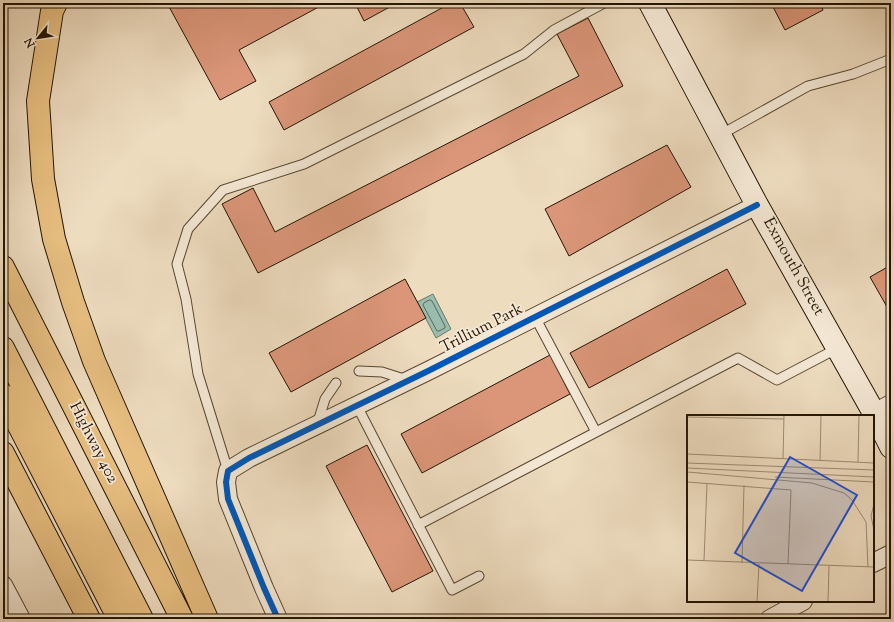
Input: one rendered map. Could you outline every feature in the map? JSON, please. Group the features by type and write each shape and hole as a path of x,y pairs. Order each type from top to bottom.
{"highway":[{"path":"56,3 52,11 38,101 43,179 54,239 73,302 94,361 207,619"},
{"name":"Highway 402","path":"3,267 182,619"},
{"path":"3,348 142,619"},
{"path":"3,395 119,619"},
{"path":"3,453 89,619"}],"main road":[{"name":"Exmouth Street","path":"650,3 757,205 838,348 882,408 891,447"}],"street":[{"name":"Trillium Park","path":"227,477 249,458 408,381 757,205"},
{"path":"227,477 228,499 278,619"},
{"path":"874,562 891,554"},
{"path":"3,585 20,619"},
{"path":"770,619 801,602"}],"lane":[{"path":"227,477 198,374 186,299 178,264 188,229 223,190 304,164 524,54 554,30 604,3"},
{"path":"720,135 808,86 853,74 891,59"},
{"path":"535,317 596,432"},
{"path":"418,525 738,358 777,380 838,348"},
{"path":"359,371 382,372 408,381"},
{"path":"317,425 325,399 336,383"},
{"path":"357,406 452,590 479,576"}],"water":[{"path":"433,294 451,329 436,338 417,302"}],"building":[{"path":"167,3 215,3 216,6 221,3 326,3 239,50 256,81 220,100"},
{"path":"355,3 397,3 364,21"},
{"path":"451,3 460,3 474,27 284,130 269,102"},
{"path":"771,3 820,3 823,10 785,30"},
{"path":"588,18 623,86 258,273 222,204 253,188 275,232 579,76 557,34"},
{"path":"667,145 691,187 569,256 545,209"},
{"path":"891,265 891,314 870,277"},
{"path":"727,269 746,304 589,388 570,353"},
{"path":"405,279 426,318 291,392 269,353"},
{"path":"550,355 570,394 422,473 401,434"},
{"path":"367,445 433,571 392,592 326,466"}],"cycle path":[{"path":"278,619 228,499 226,482 228,471 249,458 428,371 757,205"}]}
